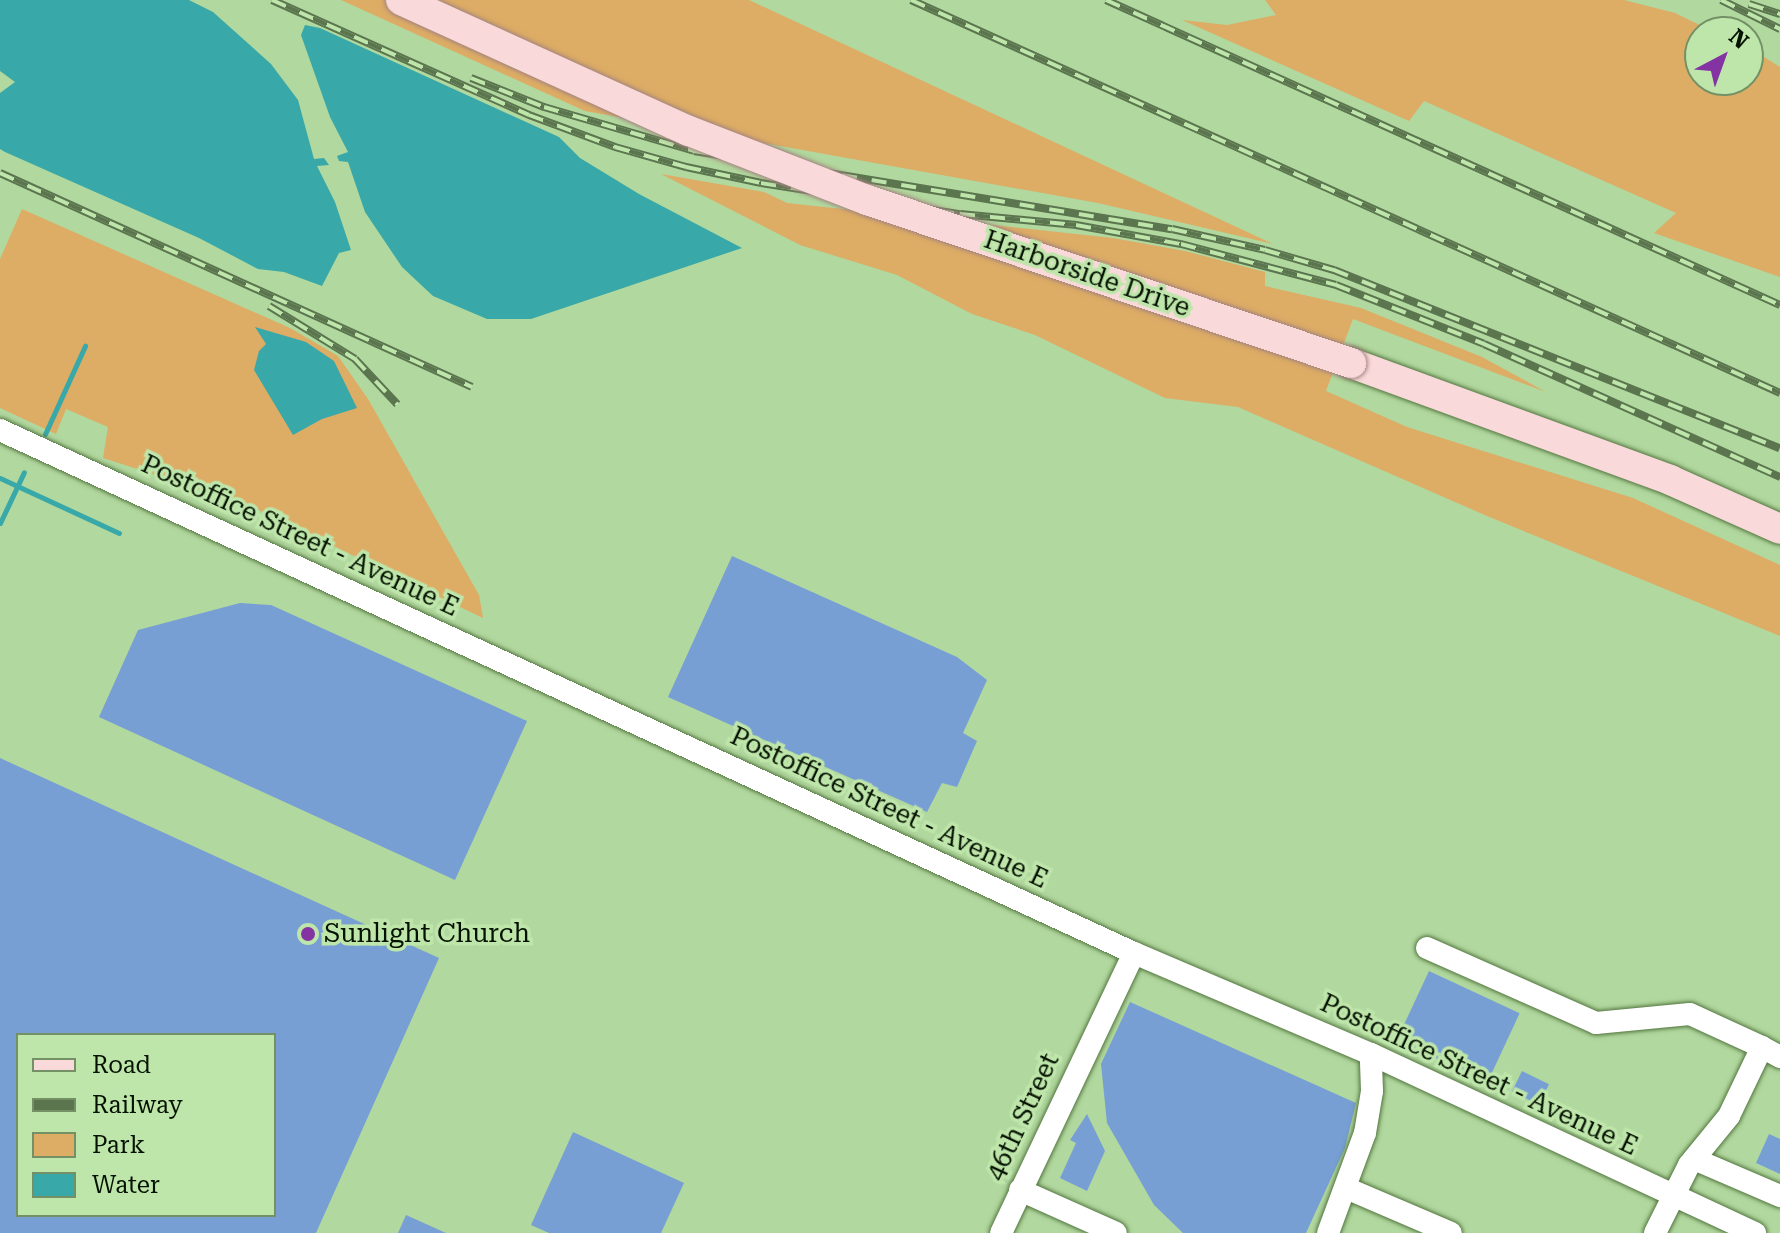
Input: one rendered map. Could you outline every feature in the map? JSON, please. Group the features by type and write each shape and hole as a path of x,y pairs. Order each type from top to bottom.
{"main road":[{"name":"Harborside Drive","path":"401,0 689,131 867,200 1351,363 1670,480 1780,529"}],"street":[{"name":"Postoffice Street - Avenue E","path":"0,430 1134,953 1371,1054 1755,1233"},
{"path":"1427,948 1596,1023 1690,1014 1771,1052 1729,1116 1694,1159 1671,1196 1655,1233"},
{"name":"46th Street","path":"1001,1233 1134,953"},
{"path":"1328,1233 1365,1133 1372,1091 1371,1054"},
{"path":"1694,1159 1780,1196"},
{"path":"1346,1188 1451,1233"},
{"path":"1020,1190 1116,1233"}],"green space":[{"path":"341,0 749,0 1273,244 1098,203 585,111"},
{"path":"1265,0 1624,0 1684,17 1684,96 1764,96 1764,57 1780,67 1780,277 1654,233 1676,213 1424,101 1409,121 1182,20 1227,25 1276,15"},
{"path":"661,174 764,192 787,203 1113,238 1185,251 1265,272 1265,286 1361,308 1482,357 1546,392 1353,319 1326,391 1407,427 1633,498 1780,565 1780,636 1487,516 1238,407 1165,398 1035,335 972,314 897,275 800,245"},
{"path":"22,209 290,328 338,356 368,399 479,595 483,618 246,504 103,458 108,427 66,409 56,434 0,408 0,259"}],"water":[{"path":"0,0 189,0 213,12 271,64 298,100 314,159 324,158 329,165 317,166 335,202 351,250 339,253 322,286 284,272 258,269 199,238 0,149 0,93 15,82 0,71"},
{"path":"305,25 320,28 559,137 580,158 639,194 742,248 531,319 487,319 433,296 402,267 365,212 348,162 339,161 337,156 348,152 330,117 301,35"},
{"path":"255,327 306,342 334,361 357,408 322,419 293,435 254,370 259,351 266,344"}],"building":[{"path":"732,556 957,657 987,680 963,733 977,741 957,787 942,783 927,812 668,697"},
{"path":"240,603 271,605 527,721 455,880 99,717 138,630"},
{"path":"0,758 439,958 316,1233 0,1233"},
{"path":"1429,971 1520,1013 1488,1082 1397,1040"},
{"path":"1130,1002 1356,1103 1345,1148 1306,1233 1183,1233 1154,1205 1107,1123 1101,1064"},
{"path":"1522,1071 1549,1084 1539,1105 1512,1092"},
{"path":"1087,1114 1105,1151 1087,1191 1060,1178 1076,1143 1070,1140"},
{"path":"573,1132 684,1183 661,1233 549,1233 531,1225"},
{"path":"1769,1134 1780,1139 1780,1174 1756,1163"},
{"path":"406,1215 446,1233 398,1233"}],"waterway":[{"path":"45,434 85,346"},
{"path":"0,523 24,472"},
{"path":"0,478 119,533"}],"railway":[{"path":"272,0 529,115 615,147 686,167 761,183 960,214 1076,225 1181,244 1336,285 1484,344 1780,477"},
{"path":"911,0 1780,393"},
{"path":"1106,0 1780,305"},
{"path":"1721,0 1780,29"},
{"path":"1749,4 1780,14"},
{"path":"471,78 544,107 694,151 1172,229 1265,250 1334,270 1780,448"},
{"path":"0,173 472,387"},
{"path":"269,306 355,359 397,404"}],"place":[{"name":"Sunlight Church","path":"308,934"}]}
